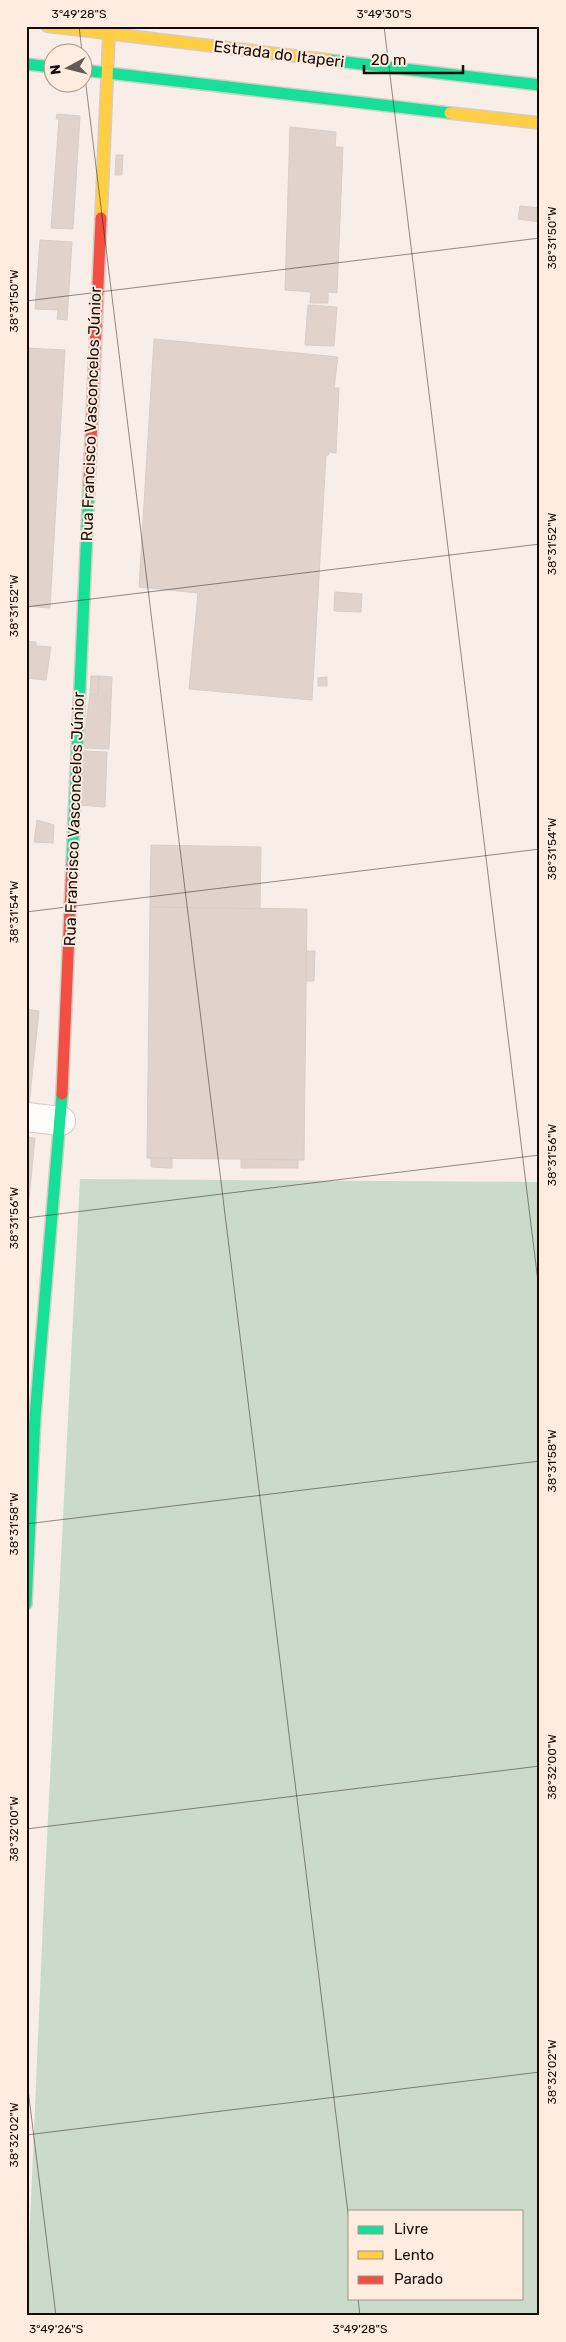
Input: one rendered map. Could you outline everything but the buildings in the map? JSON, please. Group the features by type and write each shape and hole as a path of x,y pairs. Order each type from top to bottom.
{"street":[{"name":"Estrada do Itaperi","path":"47,26 540,86"},
{"name":"Rua Francisco Vasconcelos Júnior","path":"26,1604 35,1417 61,1121 109,33"},
{"path":"26,64 42,66"},
{"path":"92,71 540,123"},
{"path":"26,1117 61,1121"}],"green space":[{"path":"80,1179 540,1182 540,2316 26,2316 44,1898"}],"traffic: fast":[{"path":"328,60 540,85"},
{"path":"26,64 42,66"},
{"path":"92,71 450,113"},
{"path":"72,864 89,485"},
{"path":"26,1604 35,1417 62,1094"}],"traffic: slow":[{"path":"47,26 328,60"},
{"path":"101,218 109,33"},
{"path":"450,113 540,123"}],"traffic: jam":[{"path":"89,485 101,218"},
{"path":"62,1094 72,864"}]}
